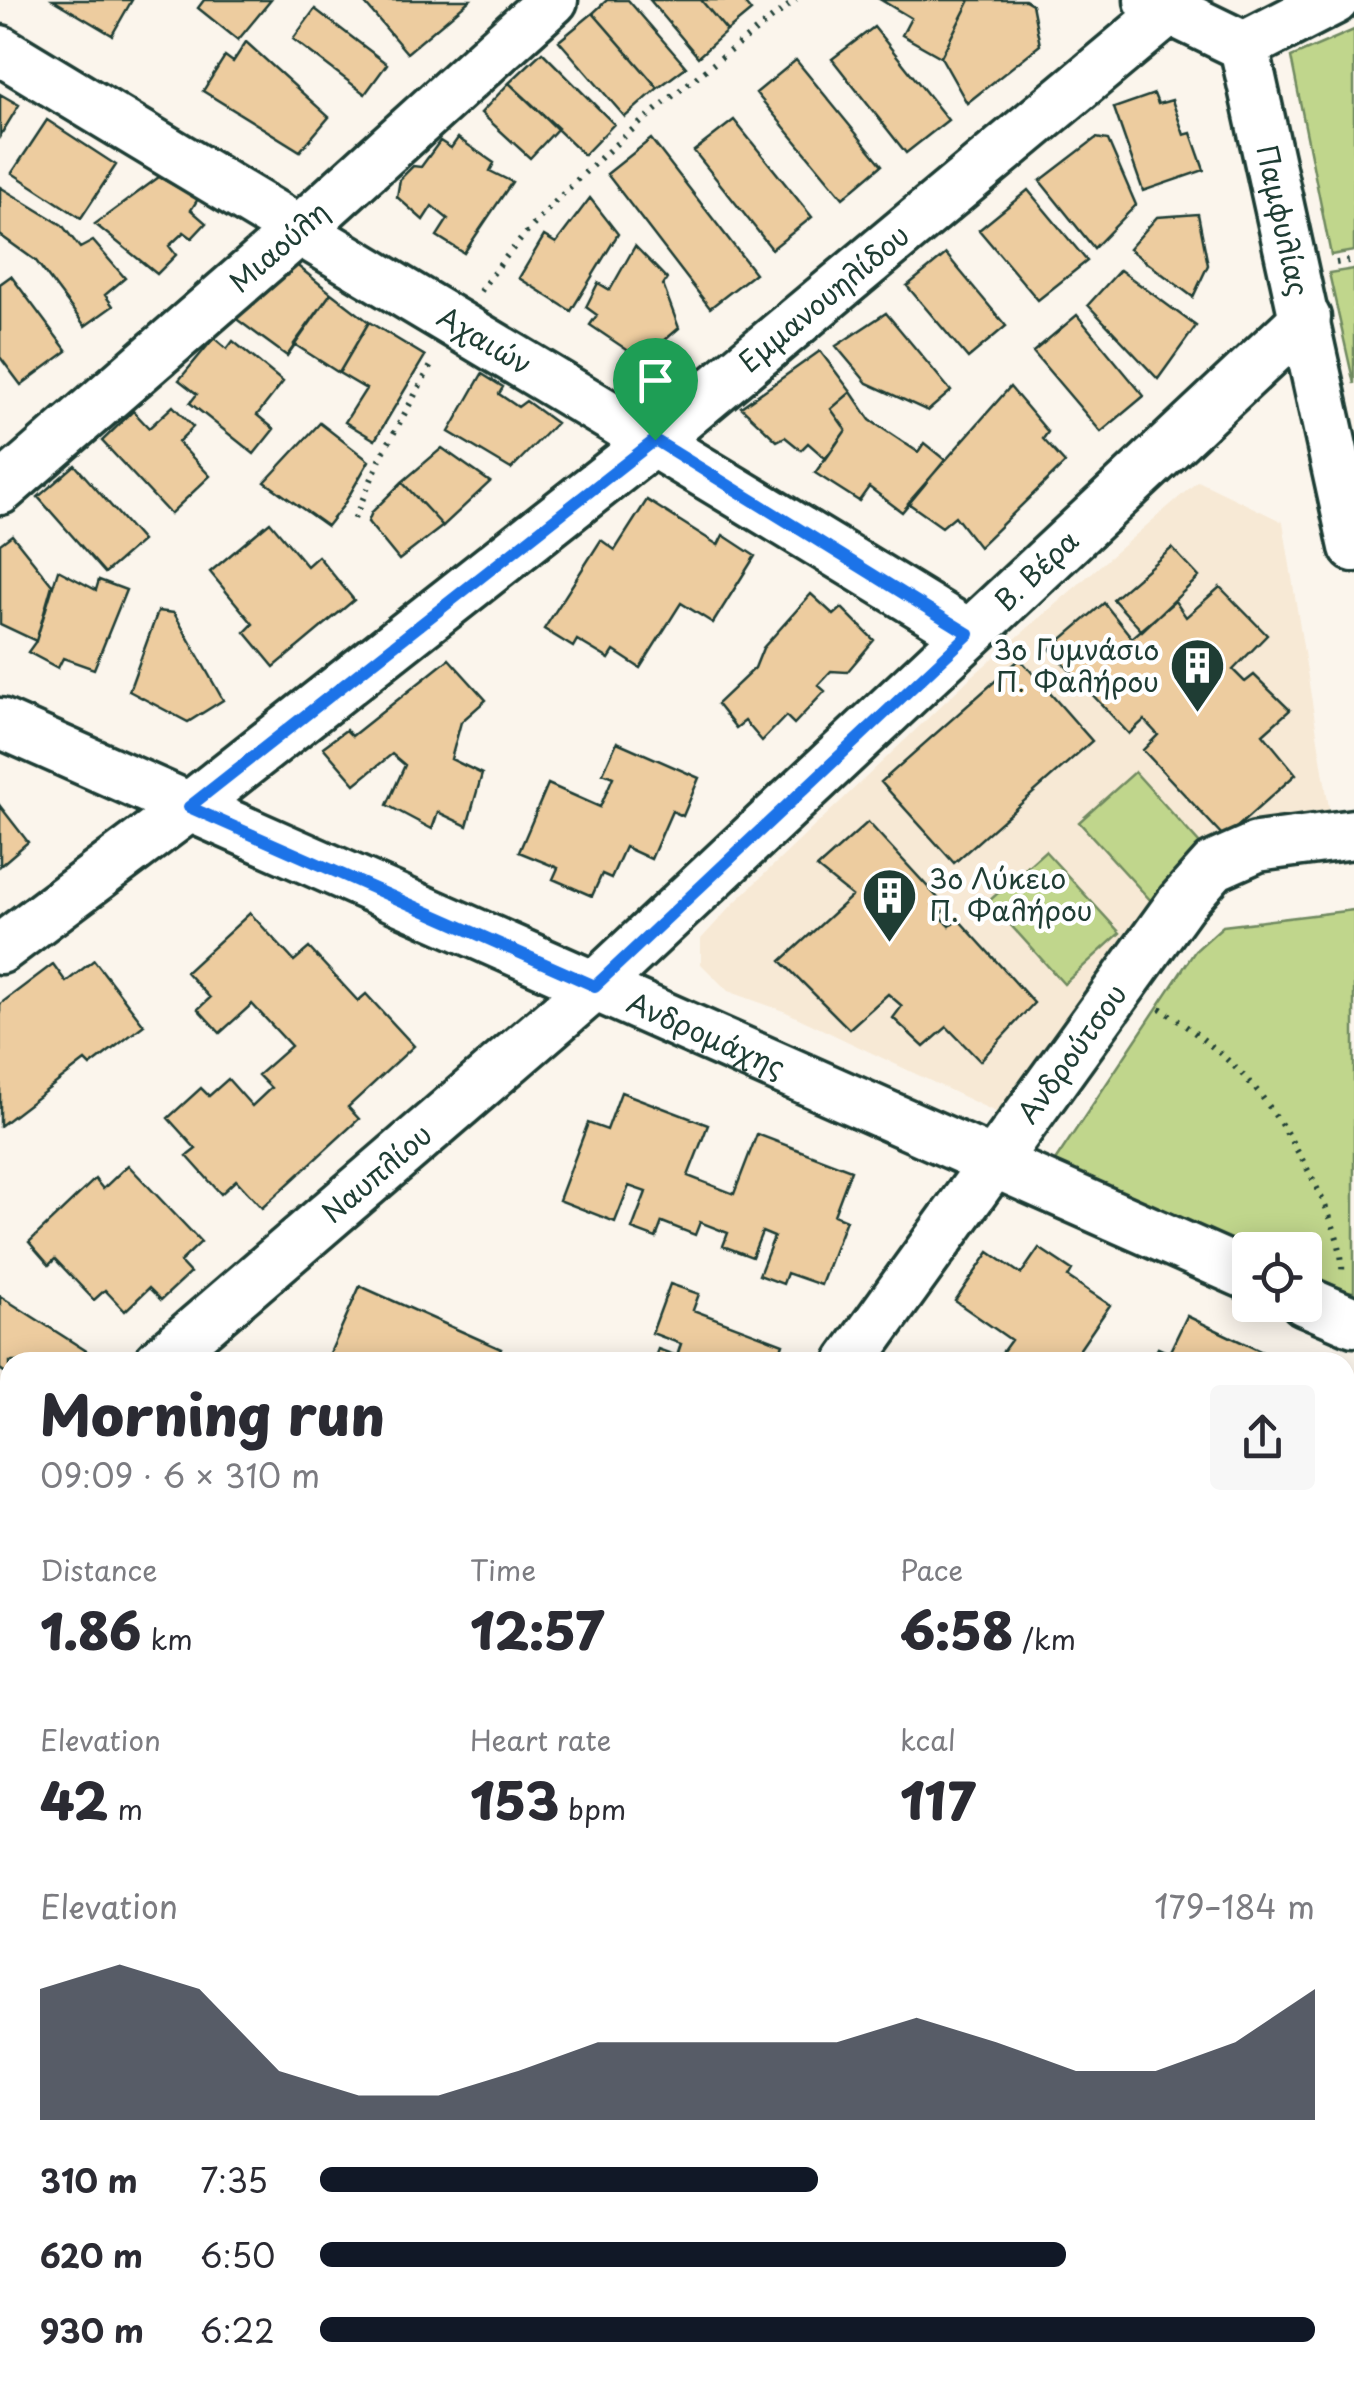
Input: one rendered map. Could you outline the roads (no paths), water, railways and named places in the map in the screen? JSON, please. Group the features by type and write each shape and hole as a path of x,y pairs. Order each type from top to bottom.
{"street":[{"name":"Μιαούλη","path":"0,490 298,232 552,0"},
{"path":"1160,5 1244,46 1334,0"},
{"name":"Εμμανουηλίδου","path":"0,949 189,807 655,440 1160,5"},
{"name":"Παμφυλίας","path":"1244,46 1349,492 1354,547"},
{"name":"Αχαιών","path":"0,50 298,232 655,440 969,634"},
{"name":"Β. Βέρα","path":"595,986 1306,318"},
{"name":"Ανδρομάχης","path":"0,724 1232,1268"},
{"name":"Ανδρούτσου","path":"857,1352 1181,902 1214,866 1258,847 1354,834"},
{"name":"Ναυπλίου","path":"172,1352 595,986"}],"place":[{"name":"3ο Γυμνάσιο Π. Φαλήρου","path":"1198,715"},
{"name":"3ο Λύκειο Π. Φαλήρου","path":"890,944"}]}
